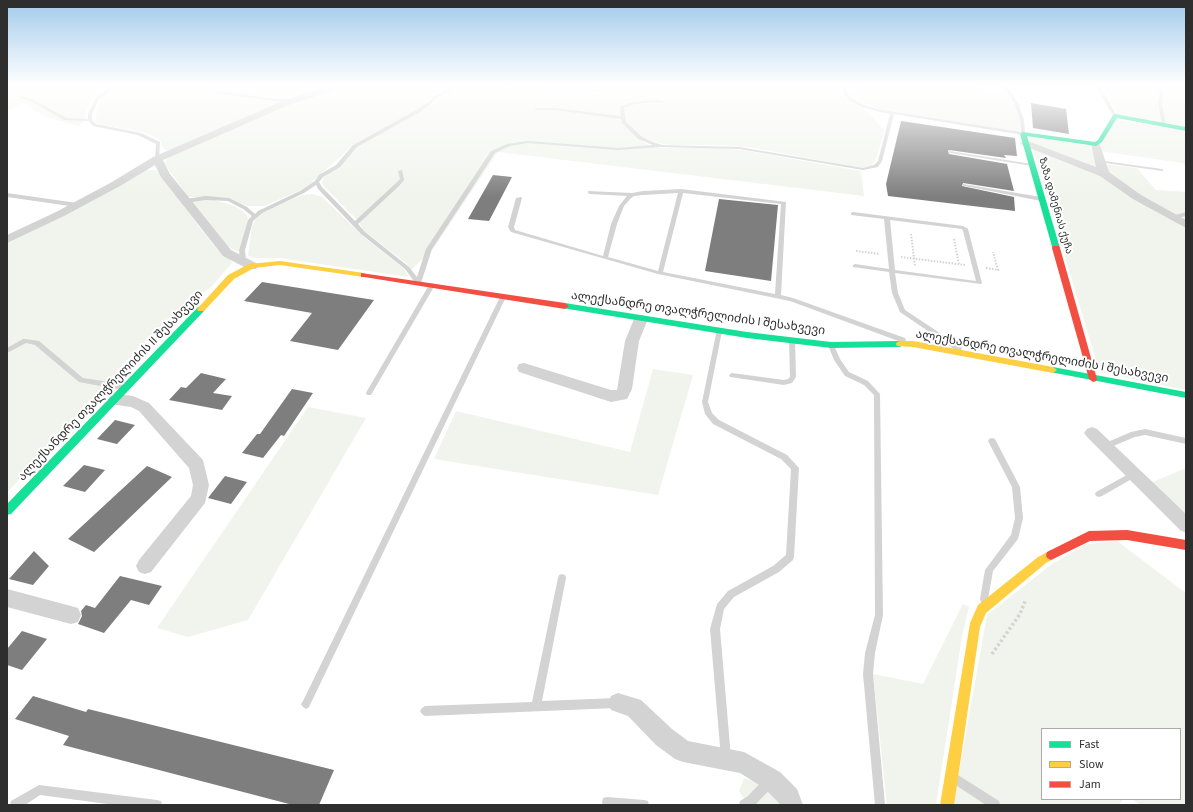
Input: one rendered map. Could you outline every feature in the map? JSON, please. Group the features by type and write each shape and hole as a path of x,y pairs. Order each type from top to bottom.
{"street":[{"path":"7,239 77,205 157,159 245,122"},
{"path":"1024,139 1096,144 1100,141 1111,122"},
{"path":"1147,122 1186,129"},
{"path":"1024,139 1104,174 1137,197 1186,225"},
{"name":"ზაზა დამენიას ქუჩა","path":"1024,139 1093,379"},
{"path":"1096,144 1099,161 1104,174"},
{"path":"157,159 165,175 227,254 247,263"},
{"name":"ალექსანდრე თვალჭრელიძის I შესახვევი","path":"231,277 247,263 280,263 432,285 719,331 831,345 913,344 1093,379 1186,395"},
{"name":"ალექსანდრე თვალჭრელიძის II შესახვევი","path":"7,511 121,394 231,277"},
{"path":"524,368 610,396 622,395 625,389 632,341 641,319"},
{"path":"121,394 144,407 197,465 201,485 198,498 145,566"},
{"path":"1092,433 1186,525"},
{"path":"947,805 974,628 982,609 1042,560 1089,536 1127,535 1186,545"},
{"path":"7,598 71,615"},
{"path":"618,703 634,707 664,737 683,752 744,764 772,780 789,797 792,805"}],"lane":[{"path":"92,122 95,126 149,137 158,143 157,159"},
{"path":"247,263 242,250 251,220 255,216 260,212 302,192 317,182 321,176 338,166 355,146 398,122"},
{"path":"624,122 640,138 662,146"},
{"path":"418,283 429,249 493,152 509,145 528,142 618,148 662,146 739,148 855,169 876,166 880,160 890,122"},
{"path":"934,122 1024,139 1022,122"},
{"path":"951,152 1032,165"},
{"path":"1099,161 1162,170"},
{"path":"355,224 402,179 400,171"},
{"path":"317,182 320,188 355,224 407,268 418,283"},
{"path":"964,185 1041,199"},
{"path":"660,273 681,191"},
{"path":"590,192 632,195 681,191 784,204 778,296"},
{"path":"7,195 77,205"},
{"path":"605,258 622,206 632,195"},
{"path":"185,201 206,198 229,200 245,208 255,216"},
{"path":"519,198 511,227 513,231 660,273 791,299 913,344"},
{"path":"853,214 963,228 966,230 978,283 855,266"},
{"path":"1172,217 1186,214"},
{"path":"887,218 894,293 902,311 967,355"},
{"path":"369,393 432,285"},
{"path":"306,704 503,297"},
{"path":"719,331 706,402 709,414 716,422 784,457 795,468 790,557 776,569 731,594 720,607 714,629 726,760"},
{"path":"732,375 790,382 793,377 792,340"},
{"path":"7,351 25,341 37,343 81,380 121,394"},
{"path":"831,345 847,374 866,383 876,394 878,414 879,602 868,674 880,805"},
{"path":"1106,446 1134,434 1145,432 1186,441"},
{"path":"982,609 989,570 1015,536 1020,518 1016,486 992,441"},
{"path":"1099,494 1134,474"},
{"path":"536,706 562,578"},
{"path":"425,711 618,703"},
{"path":"951,775 995,805"},
{"path":"744,805 752,800 772,780"},
{"path":"14,805 39,790 157,805"},
{"path":"607,802 644,805"}],"path":[{"path":"911,234 916,274"},
{"path":"954,239 959,264"},
{"path":"856,251 998,270 993,252"},
{"path":"989,656 995,651 1020,614 1028,595"}],"shaded area":[{"path":"63,122 84,122 78,126"},
{"path":"95,122 241,122 168,151 164,149 160,140 146,133"},
{"path":"246,122 394,122 354,144 310,184 299,191 264,206 247,206 221,197 188,197 165,164 166,160 171,155"},
{"path":"401,122 877,122 885,130 875,161 871,166 862,168 754,148 719,145 674,145 663,144 647,139 640,140 650,146 660,148 720,148 747,151 861,171 864,196 498,152 433,249 411,270 406,263 364,231 359,222 322,184 323,178 359,146"},
{"path":"958,122 1020,122 1020,132"},
{"path":"1114,122 1128,122 1186,130 1186,168 1183,163 1099,151 1101,144"},
{"path":"1154,122 1186,122 1186,128"},
{"path":"1029,136 1088,146 1091,149 1104,178 1186,228 1186,390 1104,373 1098,367"},
{"path":"1104,164 1137,168 1156,190 1186,192 1186,223 1139,196 1109,174"},
{"path":"146,170 155,170 160,173 217,249 231,260 232,263 212,286 170,317 126,361 7,493 7,241"},
{"path":"312,194 322,197 364,237 404,269 409,277 279,258 253,258 248,255 252,227 256,218 262,212 302,195"},
{"path":"210,199 229,204 242,210 247,215 248,220 238,252 227,246 191,202"},
{"path":"653,369 693,375 658,495 434,459 456,411 630,452"},
{"path":"308,407 366,418 248,620 188,637 157,628"},
{"path":"1186,468 1186,518 1150,483"},
{"path":"1117,541 1186,593 1186,805 1140,805 1133,800 1181,800 1181,728 1041,728 1041,800 1122,800 1119,805 953,805 987,615 1052,564 1086,544"},
{"path":"963,604 969,607 962,636 936,805 887,805 873,674 923,684"},
{"path":"744,778 766,785 783,805 748,805 739,791"}],"building":[{"path":"901,122 1015,138 1017,156 1004,155 1006,158 948,151 949,154 1007,164 1014,191 963,183 962,186 1014,197 1015,211 888,196 886,184"},
{"path":"1033,122 1068,122 1069,134 1033,128"},
{"path":"493,175 512,177 489,221 468,219"},
{"path":"719,199 778,205 771,281 705,271"},
{"path":"262,282 374,300 338,350 290,341 312,313 244,301"},
{"path":"201,373 226,379 213,393 232,396 222,410 169,400 181,387 186,388"},
{"path":"292,389 313,393 284,436 281,435 263,458 242,453 257,434 260,434"},
{"path":"115,420 135,425 117,444 97,439"},
{"path":"84,465 105,470 85,492 63,486"},
{"path":"147,466 172,477 94,552 68,539"},
{"path":"225,476 247,482 231,504 208,498"},
{"path":"34,551 49,566 33,585 9,579"},
{"path":"120,576 162,586 149,605 131,600 104,633 78,624 82,616 81,611 86,605 95,608"},
{"path":"22,631 47,639 22,670 7,665 7,649"},
{"path":"33,696 86,712 88,709 334,770 319,805 293,805 63,745 69,736 15,719"}],"traffic: fast":[{"path":"1056,248 1023,134 1096,144 1100,141 1111,122"},
{"path":"1147,122 1186,129"},
{"path":"565,306 747,335 831,345 900,344"},
{"path":"7,511 201,309"},
{"path":"1053,370 1186,395"}],"traffic: slow":[{"path":"201,309 231,277 252,266 280,263 364,275"},
{"path":"900,344 913,344 1053,370"},
{"path":"947,805 974,627 982,609 1042,560 1051,555"}],"traffic: jam":[{"path":"1056,248 1093,379"},
{"path":"364,275 565,306"},
{"path":"1051,555 1089,536 1127,535 1186,545"}]}
